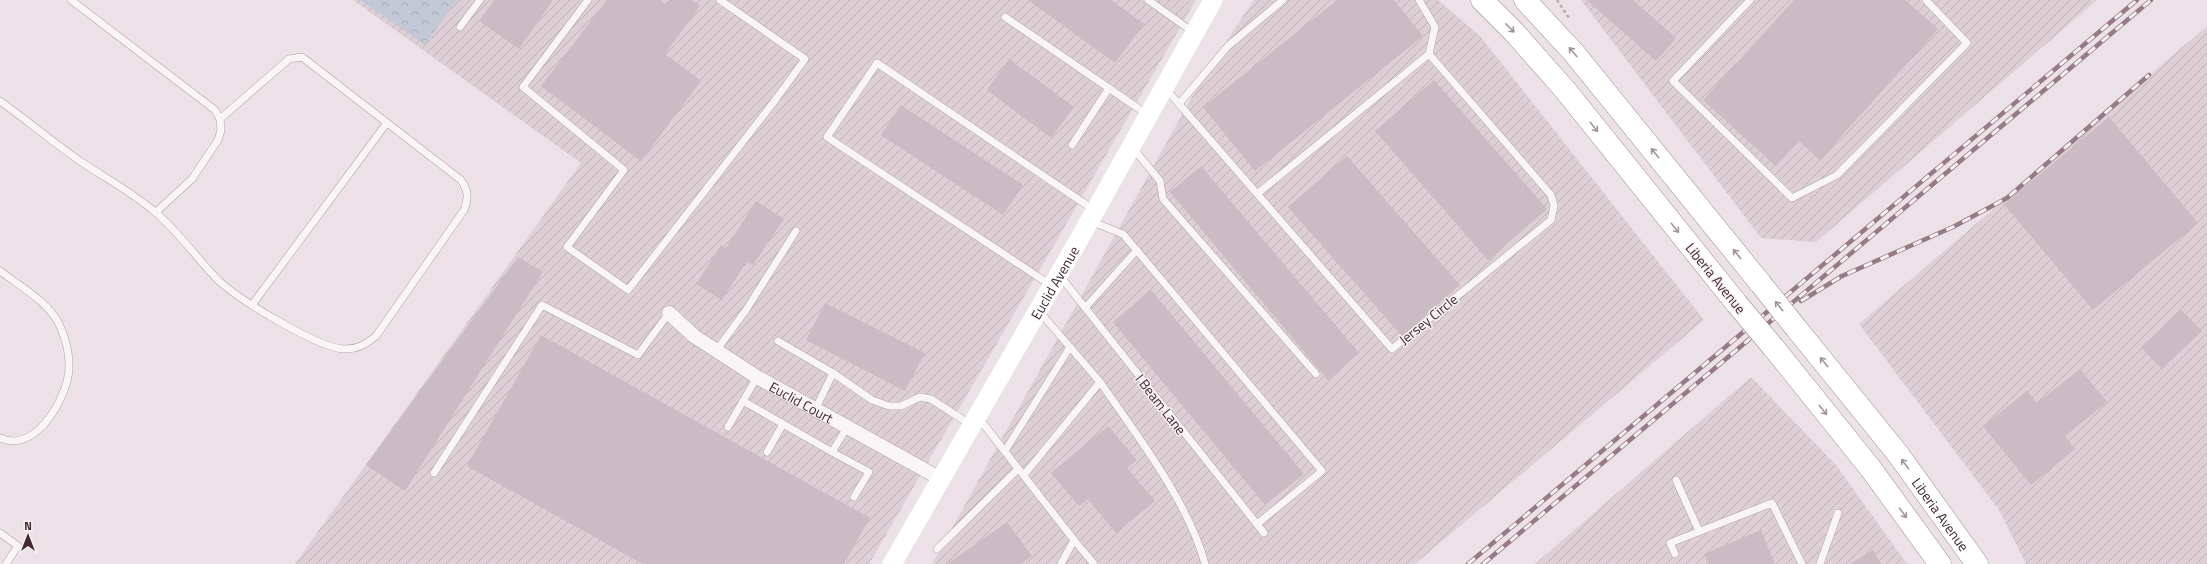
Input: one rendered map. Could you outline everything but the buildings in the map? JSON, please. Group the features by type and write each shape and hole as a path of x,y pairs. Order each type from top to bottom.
{"highway":[{"name":"Liberia Avenue","path":"1482,0 1514,32 1566,92 1871,469 1940,564"},
{"name":"Liberia Avenue","path":"1525,0 1574,53 1898,454 1977,564"}],"street":[{"name":"Euclid Avenue","path":"892,564 1056,280 1213,0"},
{"name":"Euclid Court","path":"669,313 694,336 757,377 816,408 942,479"}],"lane":[{"path":"71,0 215,110 220,119 221,130 218,140 192,179 156,212"},
{"path":"460,27 480,0"},
{"path":"588,0 523,87 624,170 567,247 628,290 776,99 805,59 720,0"},
{"path":"1148,0 1195,33"},
{"path":"1179,104 1228,46 1283,0"},
{"path":"1256,194 1429,54 1435,27 1419,0"},
{"path":"1748,1 1673,81 1792,198 1837,175 1967,43 1926,0"},
{"path":"1005,16 1149,115"},
{"name":"Jersey Circle","path":"1164,87 1392,349 1551,220 1554,206 1551,195 1429,54"},
{"path":"0,101 82,162 133,195 156,212 221,283 252,305 297,331 335,347 357,348 376,336 464,210 468,195 461,180 386,124 302,57 289,59 220,119"},
{"name":"I Beam Lane","path":"1092,216 877,63 827,136 1056,280 1085,308 1264,533"},
{"path":"1072,146 1109,88"},
{"path":"252,305 386,124"},
{"path":"1131,146 1160,180 1163,199 1316,374"},
{"path":"1092,216 1123,234 1322,471 1256,524"},
{"path":"716,351 746,310 796,231"},
{"path":"1085,308 1137,250"},
{"path":"0,270 45,305 52,313 66,341 69,359 68,376 62,397 35,433 27,439 19,442 11,442 0,438"},
{"path":"434,473 542,305 638,355 669,313"},
{"path":"1038,310 1100,382 1144,444 1180,506 1201,548 1205,564"},
{"path":"778,341 833,373 872,400 889,406 901,406 920,397 931,398 975,421 1005,452 1094,564"},
{"path":"1005,452 1070,347"},
{"path":"816,408 833,373"},
{"path":"728,427 757,377"},
{"path":"1024,475 1100,382"},
{"path":"743,401 869,472 854,496"},
{"path":"767,452 783,424"},
{"path":"832,452 848,426"},
{"path":"937,549 1018,469"},
{"path":"1676,480 1699,531"},
{"path":"1675,554 1670,543 1772,503 1802,564"},
{"path":"1820,564 1838,513"},
{"path":"0,533 18,546 6,564"},
{"path":"1061,564 1074,540"}],"shaded area":[{"path":"353,0 1196,0 869,564 295,564 581,163"},
{"path":"1254,0 1438,0 1480,36 1704,320 1415,564 932,564 1207,70"},
{"path":"1581,0 2097,0 1816,242 1761,238"},
{"path":"2207,26 2207,564 2026,564 1999,510 1859,324"},
{"path":"1751,377 1836,465 1907,564 1535,564"}],"green space":[{"path":"361,0 457,0 425,45"}],"railway":[{"path":"1468,564 2137,0"},
{"path":"1483,564 2151,0"},
{"path":"1801,301 1842,276 1953,227 2007,198 2149,75"}]}
